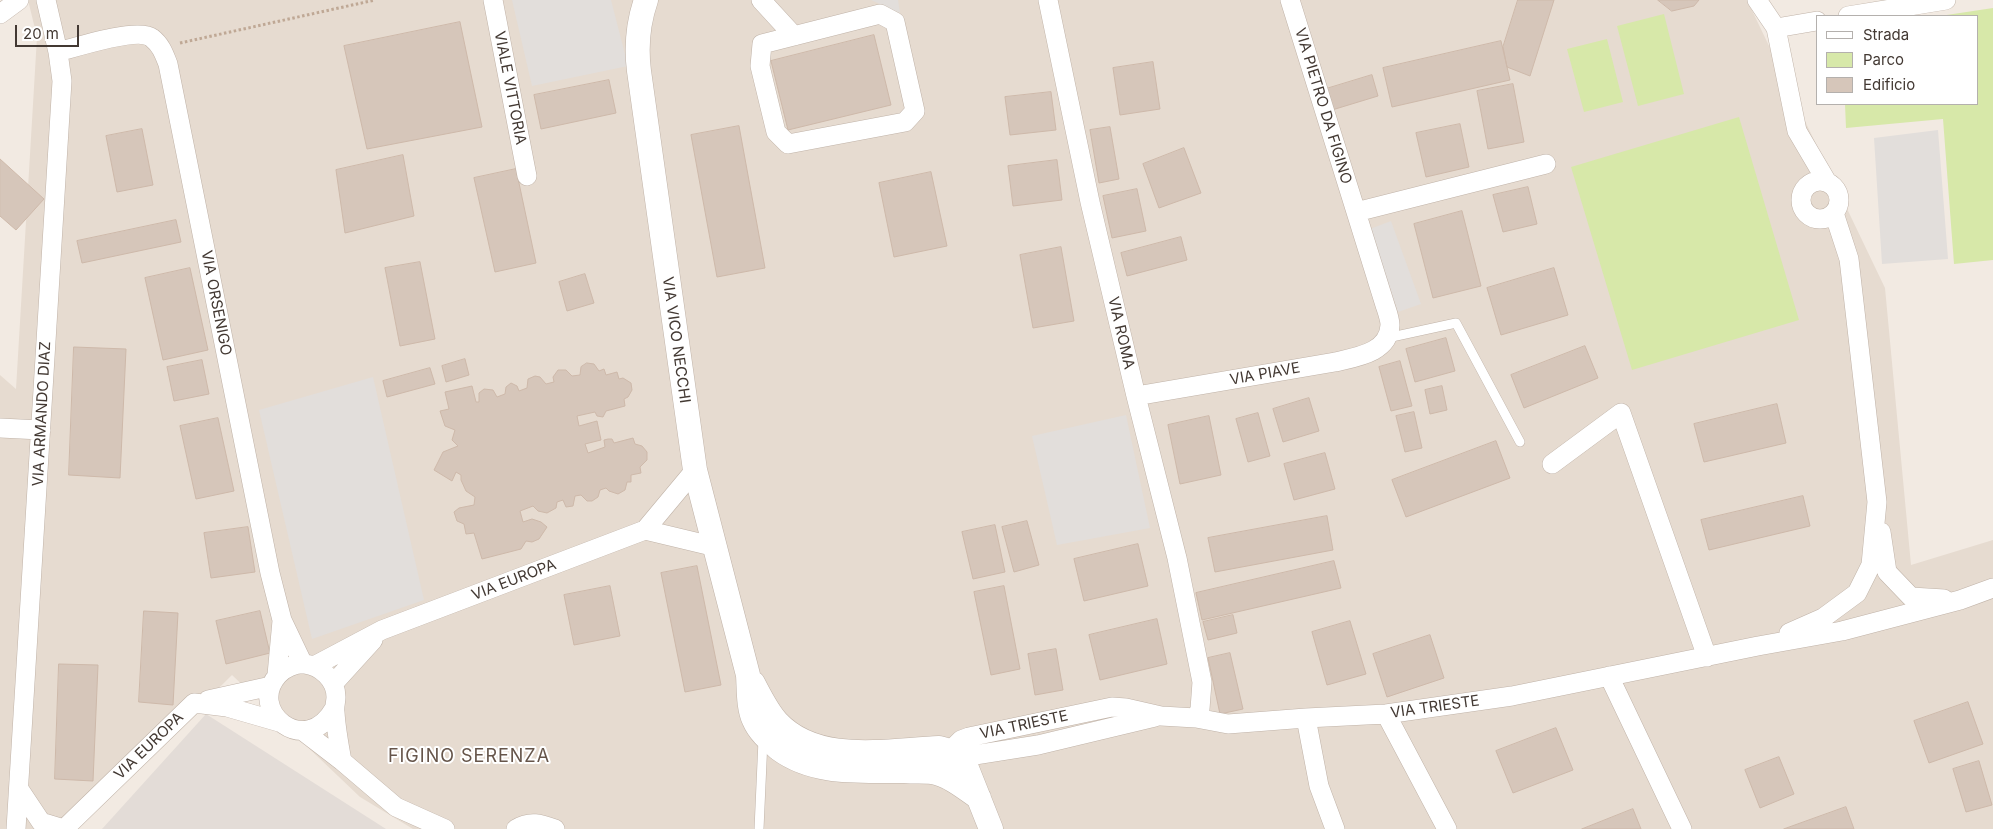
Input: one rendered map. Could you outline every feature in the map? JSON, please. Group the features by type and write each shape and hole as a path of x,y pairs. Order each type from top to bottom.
{"street":[{"path":"0,14 19,0"},
{"name":"VIA ARMANDO DIAZ","path":"16,829 62,82 58,52 46,0"},
{"name":"VIALE VITTORIA","path":"493,0 527,176"},
{"name":"VIA VICO NECCHI","path":"646,0 640,22 637,56 695,470 748,675 750,703 754,721 763,734 788,755 806,763 827,769 931,772 949,779 971,793"},
{"path":"761,0 794,36"},
{"name":"VIA ROMA","path":"1048,0 1090,202 1177,558 1202,682 1200,709 1178,717"},
{"name":"VIA PIETRO DA FIGINO","path":"1290,0 1356,212"},
{"path":"1758,0 1776,28 1807,186 1802,199 1803,207 1812,217 1826,216 1838,208 1837,190 1827,182 1797,131"},
{"path":"1854,15 1946,0"},
{"path":"880,14 895,22 915,111 905,122 788,144 776,132 760,66 762,44 794,36 880,14"},
{"path":"1776,28 1816,21"},
{"path":"58,52 116,37 138,34 151,36 161,47"},
{"name":"VIA ORSENIGO","path":"161,47 168,64 270,573 282,620 308,665"},
{"path":"1386,338 1390,324 1356,212 1546,164"},
{"path":"1807,186 1820,180 1827,182"},
{"path":"1826,216 1849,259 1887,572 1911,597 1960,600"},
{"name":"VIA PIAVE","path":"1136,396 1362,356 1378,349 1386,338"},
{"path":"1552,464 1621,413 1707,656"},
{"path":"0,428 41,430"},
{"name":"VIA EUROPA","path":"308,665 382,630 645,530 695,470"},
{"path":"1758,646 1824,618 1857,593 1871,565 1877,502"},
{"path":"645,530 716,547"},
{"path":"1758,646 1842,631 1960,600 1993,588"},
{"path":"282,620 274,681 269,698 272,712 279,722 286,727 303,732 342,761 396,807 445,829"},
{"path":"333,684 382,630"},
{"name":"VIA TRIESTE","path":"954,756 1038,745 1178,717 1228,724 1386,714 1512,696 1758,646"},
{"path":"194,703 274,681 288,667 308,665 327,674 333,684 336,698 334,709 329,719 317,728 303,732"},
{"name":"VIA VICO NECCHI","path":"748,675 777,722 798,739 812,746 844,752 939,748 954,756"},
{"path":"1609,676 1682,829"},
{"name":"VIA EUROPA","path":"64,829 194,703 227,707 279,722"},
{"path":"334,709 342,761"},
{"path":"1386,714 1447,829"},
{"path":"1306,718 1318,786 1335,829"},
{"path":"954,756 966,766 971,793 992,829"},
{"name":"VIA VICO NECCHI","path":"872,771 897,762 954,756"},
{"path":"19,789 41,822 64,829"},
{"path":"516,829 522,825 535,822 555,829"}],"lane":[{"name":"VIA PIAVE","path":"1386,338 1456,323 1520,442"},
{"path":"758,829 763,734"}],"path":[{"path":"161,47 375,0"}],"shaded area":[{"path":"28,0 1747,0 1885,288 1911,565 1993,540 1993,829 413,829 360,797 232,675 77,829 0,829 0,375 16,389 37,37"},
{"path":"512,0 611,0 628,66 532,86"},
{"path":"871,0 898,0 900,13"},
{"path":"1938,130 1948,259 1882,264 1874,138"},
{"path":"1391,221 1421,304 1398,312 1370,229"},
{"path":"373,377 424,600 312,639 259,410"},
{"path":"1126,415 1150,528 1057,545 1032,436"},
{"path":"206,714 386,829 102,829"}],"green space":[{"path":"1993,8 1993,260 1954,264 1943,119 1846,128 1845,105 1978,105 1978,15 1947,15"},
{"path":"1664,14 1684,94 1638,106 1617,26"},
{"path":"1607,39 1623,102 1584,112 1567,49"},
{"path":"1739,117 1799,320 1632,370 1571,167"}],"building":[{"path":"1518,0 1554,0 1530,76 1507,67 1503,47"},
{"path":"1658,0 1699,0 1694,6 1672,11"},
{"path":"460,22 482,127 367,149 344,46"},
{"path":"874,35 891,105 788,130 771,61"},
{"path":"1501,41 1510,80 1392,107 1383,68"},
{"path":"1153,62 1160,109 1120,115 1113,68"},
{"path":"1372,75 1378,96 1332,110 1326,89"},
{"path":"609,80 616,113 541,129 534,95"},
{"path":"1513,84 1524,142 1488,149 1477,91"},
{"path":"1051,92 1056,130 1010,135 1005,97"},
{"path":"1460,124 1469,167 1426,177 1416,133"},
{"path":"739,126 765,268 717,277 691,135"},
{"path":"1110,127 1119,179 1099,183 1090,130"},
{"path":"142,129 153,185 117,192 106,136"},
{"path":"1184,148 1201,193 1159,208 1143,164"},
{"path":"403,155 414,216 345,233 336,170"},
{"path":"0,159 44,199 16,230 0,216"},
{"path":"1057,160 1062,200 1013,206 1008,166"},
{"path":"516,169 536,263 495,272 474,178"},
{"path":"931,172 947,246 894,257 879,183"},
{"path":"1528,187 1537,224 1503,232 1493,195"},
{"path":"1137,189 1146,231 1112,238 1103,196"},
{"path":"1462,211 1481,286 1433,298 1414,224"},
{"path":"176,220 181,242 82,263 77,241"},
{"path":"1181,237 1187,260 1127,276 1121,253"},
{"path":"1061,247 1074,321 1033,328 1020,255"},
{"path":"420,262 435,339 400,346 385,268"},
{"path":"190,268 208,350 163,360 145,278"},
{"path":"1554,268 1568,315 1501,335 1487,288"},
{"path":"585,274 594,303 567,311 559,282"},
{"path":"1446,338 1455,371 1415,382 1406,349"},
{"path":"1585,346 1598,378 1524,408 1511,375"},
{"path":"74,347 126,349 120,478 69,475"},
{"path":"465,359 469,375 446,382 442,366"},
{"path":"202,360 209,394 174,401 167,367"},
{"path":"1400,361 1412,406 1391,411 1379,367"},
{"path":"587,363 594,364 599,371 604,369 606,375 617,372 619,379 623,378 631,383 632,390 628,397 624,399 625,406 606,411 603,417 597,416 595,412 577,416 579,426 597,421 601,440 585,444 588,453 605,447 604,440 612,439 614,443 633,438 635,444 642,446 647,452 647,460 640,467 641,473 631,475 631,482 627,482 625,490 618,494 606,488 600,490 598,497 592,501 587,501 581,495 575,496 573,506 566,507 563,500 557,502 556,508 547,513 538,511 533,506 520,511 523,522 532,519 541,522 547,527 539,539 532,542 526,541 521,549 482,559 474,533 466,534 464,524 457,521 454,512 459,508 474,505 475,497 466,491 461,475 456,472 452,481 434,470 443,452 458,446 452,440 455,430 445,426 440,411 449,409 445,392 472,386 476,402 479,402 479,393 484,389 493,390 497,397 505,394 506,387 511,383 517,386 519,391 527,388 528,379 535,376 540,377 546,384 554,382 553,377 558,370 566,370 572,376 580,375 581,367"},
{"path":"430,368 435,384 387,397 383,381"},
{"path":"1442,386 1447,410 1430,414 1425,390"},
{"path":"1309,398 1319,431 1283,442 1273,409"},
{"path":"1777,404 1786,443 1704,462 1694,424"},
{"path":"1414,412 1422,448 1405,452 1396,416"},
{"path":"1258,413 1270,456 1248,462 1236,419"},
{"path":"1209,416 1221,475 1180,484 1168,425"},
{"path":"218,418 234,491 196,499 180,426"},
{"path":"1496,441 1510,478 1406,517 1392,480"},
{"path":"1325,453 1335,489 1294,500 1284,464"},
{"path":"1803,496 1810,526 1709,550 1701,520"},
{"path":"1327,516 1333,550 1215,572 1208,538"},
{"path":"1027,521 1039,565 1014,572 1002,527"},
{"path":"995,525 1005,572 973,579 962,532"},
{"path":"248,527 255,572 211,578 204,533"},
{"path":"1138,544 1148,586 1084,601 1074,559"},
{"path":"1334,561 1341,588 1202,620 1196,593"},
{"path":"697,566 721,685 685,692 661,573"},
{"path":"610,586 620,636 574,645 564,595"},
{"path":"1004,586 1020,669 991,675 974,592"},
{"path":"144,611 178,613 173,705 139,702"},
{"path":"260,611 270,653 226,664 216,621"},
{"path":"1233,615 1237,633 1208,640 1203,622"},
{"path":"1157,619 1167,664 1100,680 1089,635"},
{"path":"1350,621 1366,674 1327,685 1312,632"},
{"path":"1430,635 1444,678 1387,697 1373,654"},
{"path":"1056,649 1063,690 1035,695 1028,654"},
{"path":"1230,653 1243,709 1220,714 1208,658"},
{"path":"59,664 98,665 93,781 55,779"},
{"path":"1968,702 1983,744 1929,763 1914,721"},
{"path":"1556,728 1573,770 1513,793 1496,751"},
{"path":"1779,757 1794,794 1760,808 1745,770"},
{"path":"1979,761 1992,805 1966,812 1953,769"},
{"path":"1846,807 1854,829 1784,829"},
{"path":"1633,809 1641,829 1582,829"}],"district":[{"name":"FIGINO SERENZA","path":"469,757"}]}
